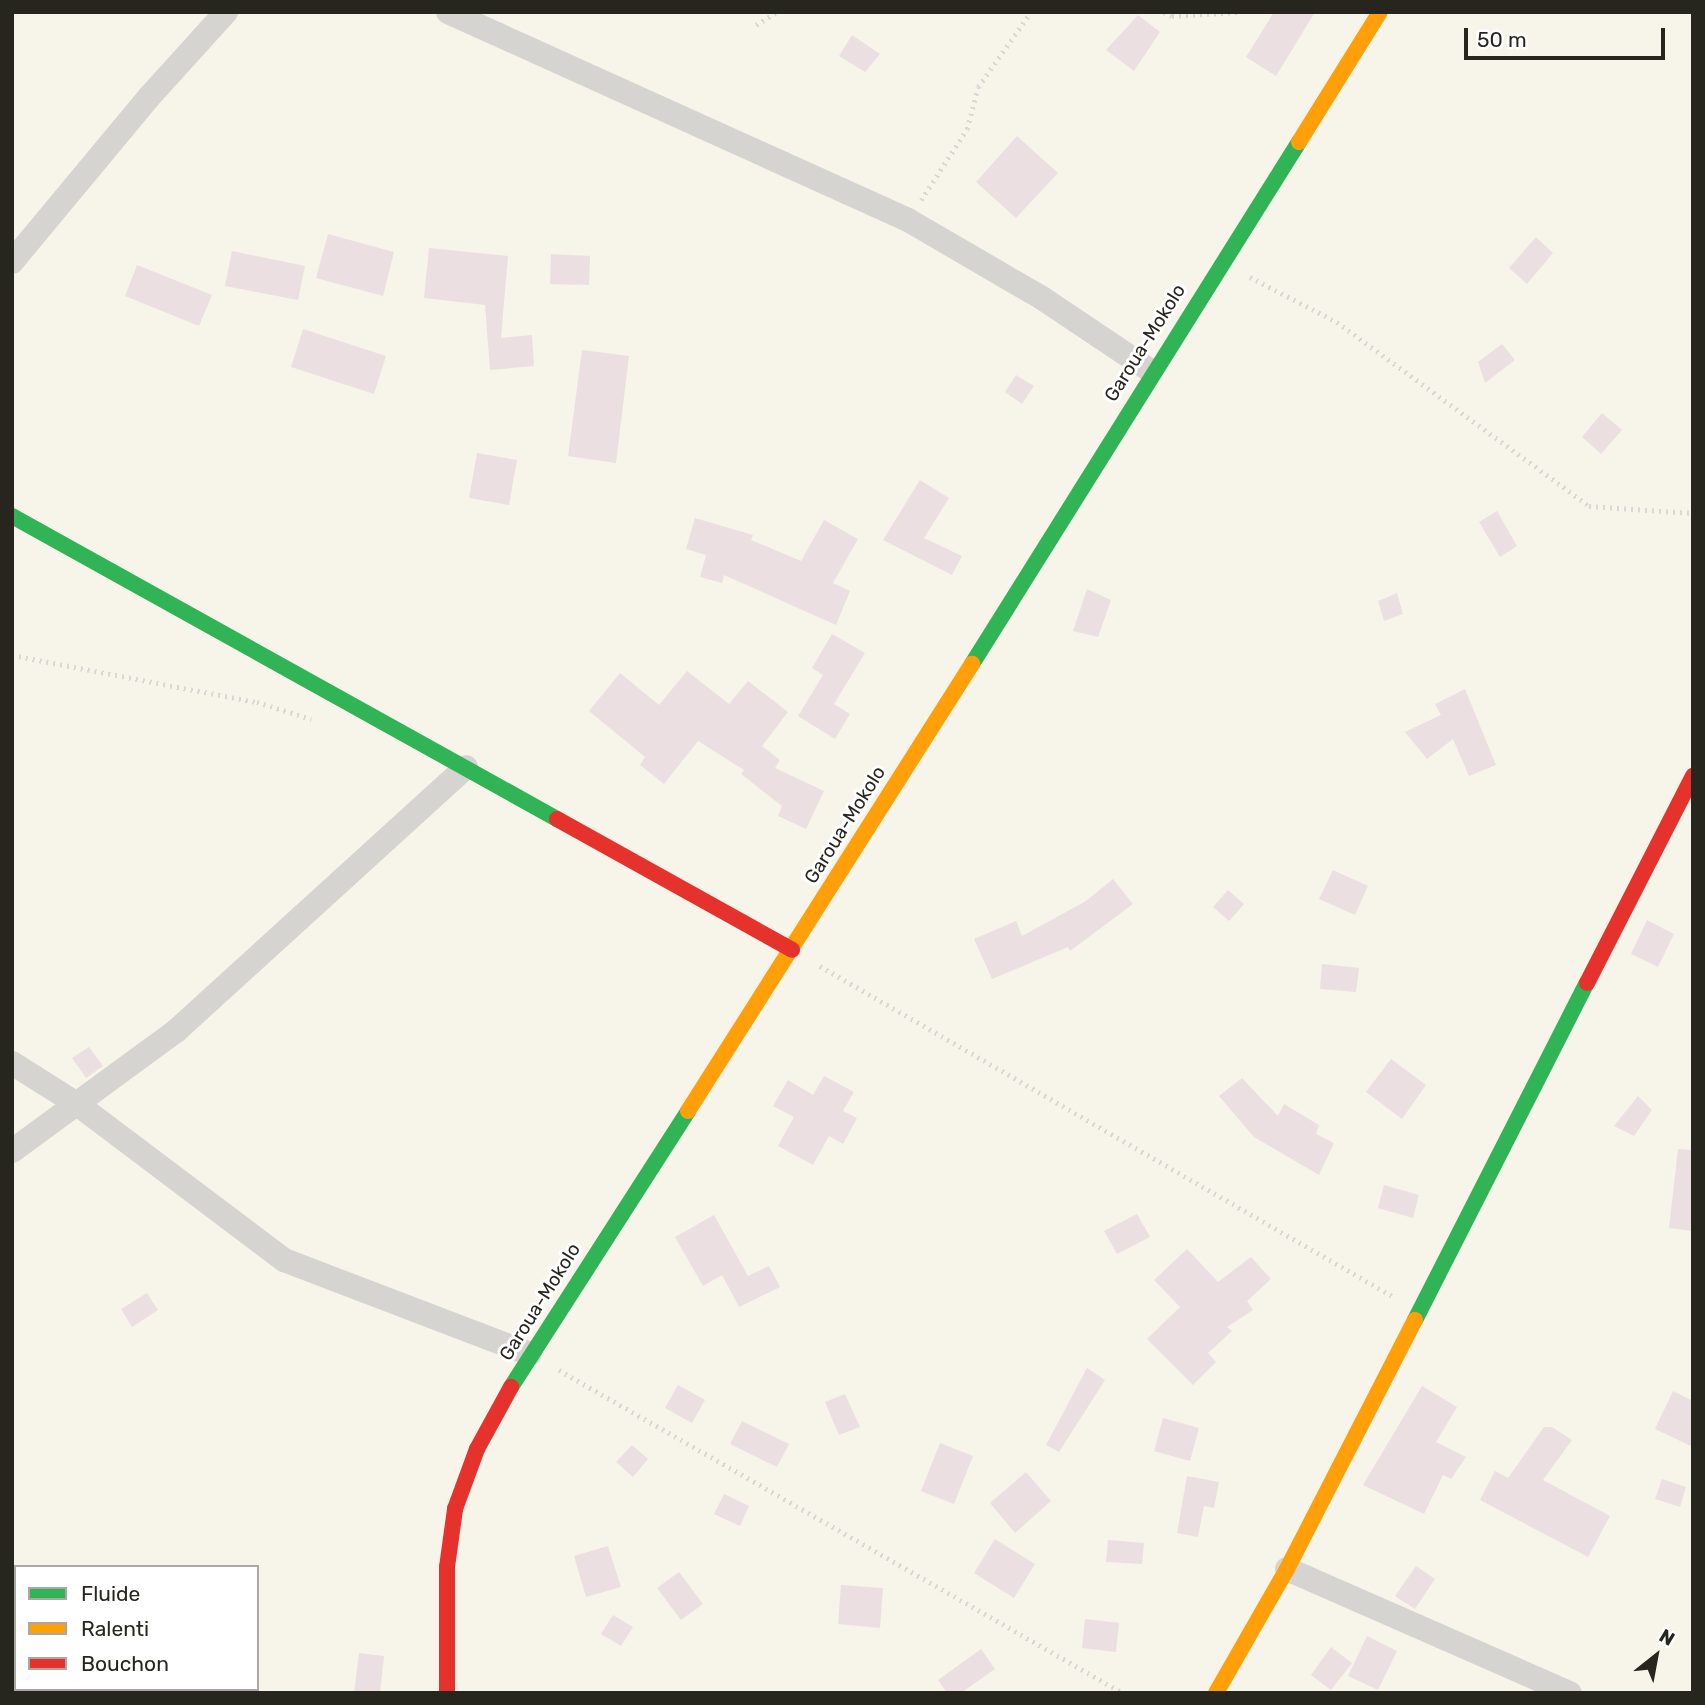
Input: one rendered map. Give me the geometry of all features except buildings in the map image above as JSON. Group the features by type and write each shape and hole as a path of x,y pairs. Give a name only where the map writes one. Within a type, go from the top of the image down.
{"main road":[{"name":"Garoua-Mokolo","path":"447,1693 447,1567 456,1509 477,1449 530,1354 792,950 1151,371 1380,12"},
{"path":"12,516 792,950"},
{"path":"1216,1693 1287,1569 1416,1310 1693,776"}],"street":[{"path":"12,262 149,97 226,12"},
{"path":"448,12 908,220 1042,298 1151,371"},
{"path":"12,1150 186,1022 466,767"},
{"path":"12,1063 77,1104 284,1260 530,1354"},
{"path":"1287,1569 1570,1693"}],"path":[{"path":"756,24 777,12"},
{"path":"908,220 967,129 978,87 1031,12"},
{"path":"1164,12 1172,16 1239,12"},
{"path":"1246,275 1337,322 1589,506 1693,513"},
{"path":"12,655 257,702 322,723"},
{"path":"792,950 1416,1310"},
{"path":"530,1354 1123,1693"}],"traffic: fast":[{"path":"972,664 1299,142"},
{"path":"12,516 557,819"},
{"path":"1415,1320 1587,983"},
{"path":"511,1387 688,1111"}],"traffic: slow":[{"path":"1299,142 1380,12"},
{"path":"688,1111 972,664"},
{"path":"1216,1693 1287,1569 1415,1320"}],"traffic: jam":[{"path":"1587,983 1693,776"},
{"path":"557,819 792,950"},
{"path":"447,1693 447,1567 455,1509 477,1449 511,1387"}]}
